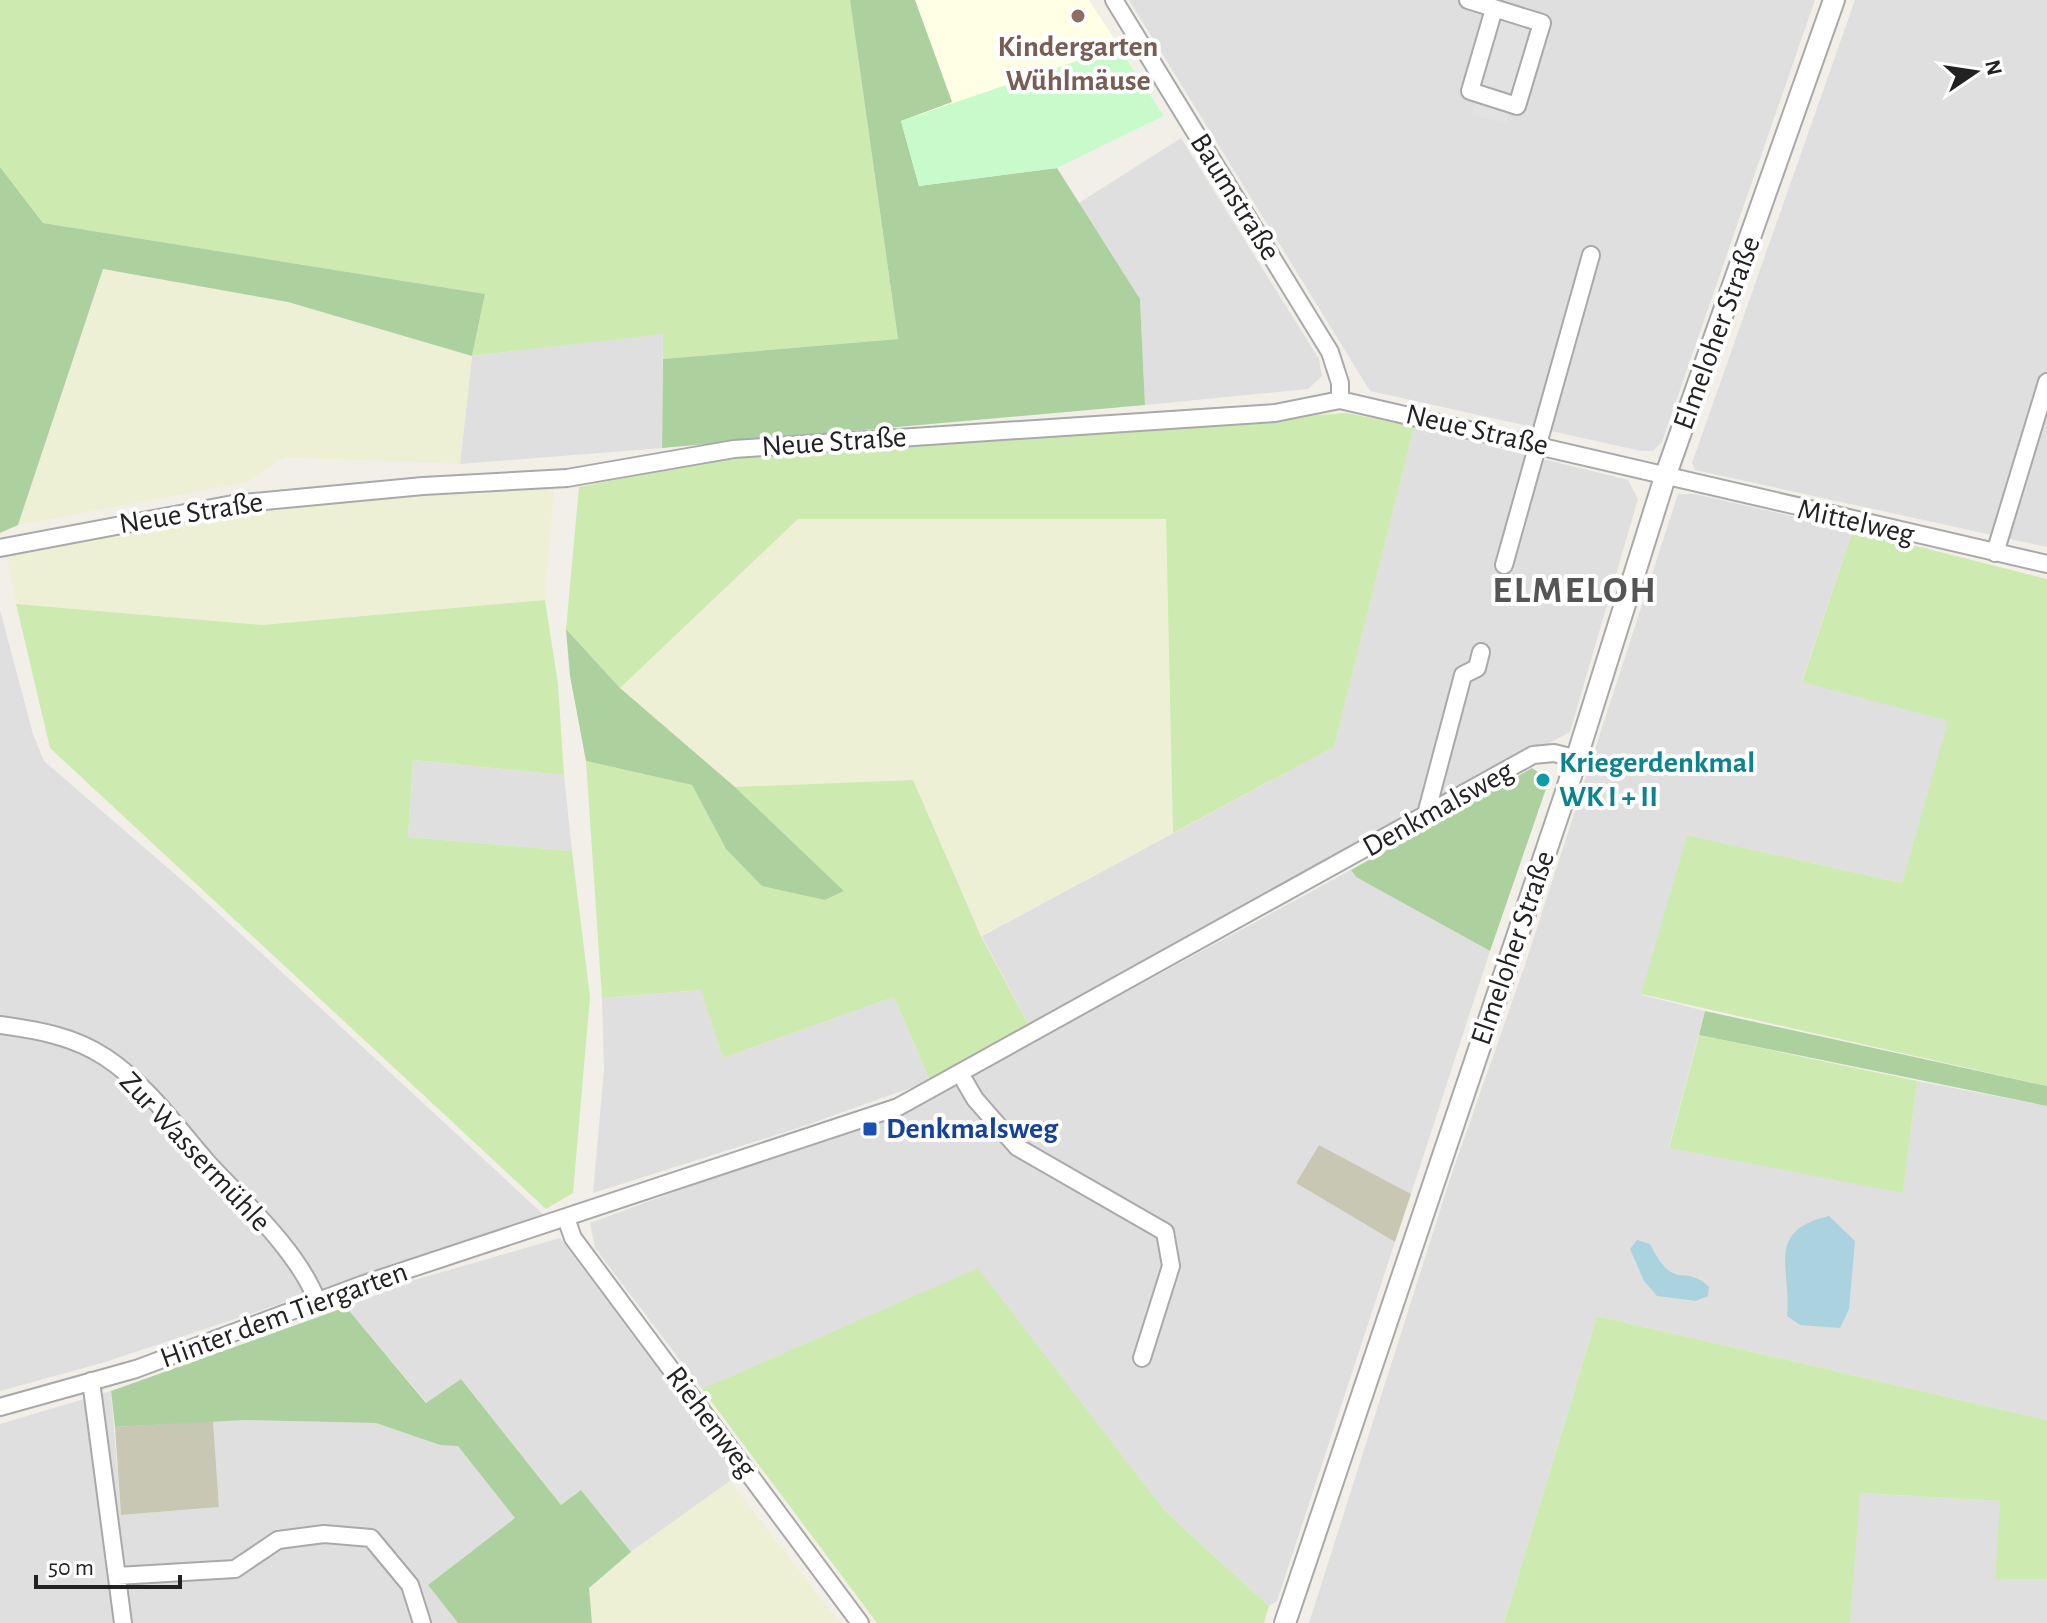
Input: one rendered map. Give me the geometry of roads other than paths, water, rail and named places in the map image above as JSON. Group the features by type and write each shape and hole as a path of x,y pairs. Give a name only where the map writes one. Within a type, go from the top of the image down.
{"street":[{"name":"Baumstraße","path":"1114,0 1330,352 1340,383 1340,400"},
{"path":"1468,0 1542,23 1517,106 1470,91 1494,9"},
{"name":"Elmeloher Straße","path":"1285,1623 1565,795 1574,758 1665,477 1834,0"},
{"path":"1504,565 1535,444 1591,255"},
{"path":"1995,553 2047,382"},
{"name":"Neue Straße","path":"0,548 233,504 423,486 567,478 734,449 1275,413 1340,400 1665,477"},
{"name":"Mittelweg","path":"1665,477 2047,564"},
{"path":"1425,818 1463,675 1477,668 1481,652"},
{"name":"Denkmalsweg","path":"566,1218 869,1119 961,1075 1533,755 1554,753 1574,758"},
{"name":"Zur Wassermühle","path":"0,1025 71,1040 104,1056 136,1082 276,1240 310,1282 317,1301"},
{"path":"961,1075 975,1099 1017,1147 1165,1232 1171,1266 1142,1358"},
{"name":"Hinter dem Tiergarten","path":"0,1407 136,1369 317,1301 566,1218"},
{"name":"Riehenweg","path":"566,1218 573,1238 860,1623"},
{"path":"91,1381 123,1623"},
{"path":"117,1576 235,1569 278,1540 324,1534 371,1538 410,1585 422,1623"}],"water":[{"path":"1829,1216 1855,1241 1849,1309 1840,1328 1800,1325 1787,1316 1785,1268 1788,1242 1796,1231"},
{"path":"1637,1240 1650,1244 1666,1269 1679,1275 1692,1276 1709,1287 1708,1296 1696,1301 1657,1296 1644,1281 1630,1249"}],"place":[{"name":"Kindergarten Wühlmäuse","path":"1078,16"},
{"name":"Kriegerdenkmal WK I + II","path":"1543,780"},
{"name":"Denkmalsweg","path":"870,1129"}],"district":[{"name":"ELMELOH","path":"1575,591"}]}
